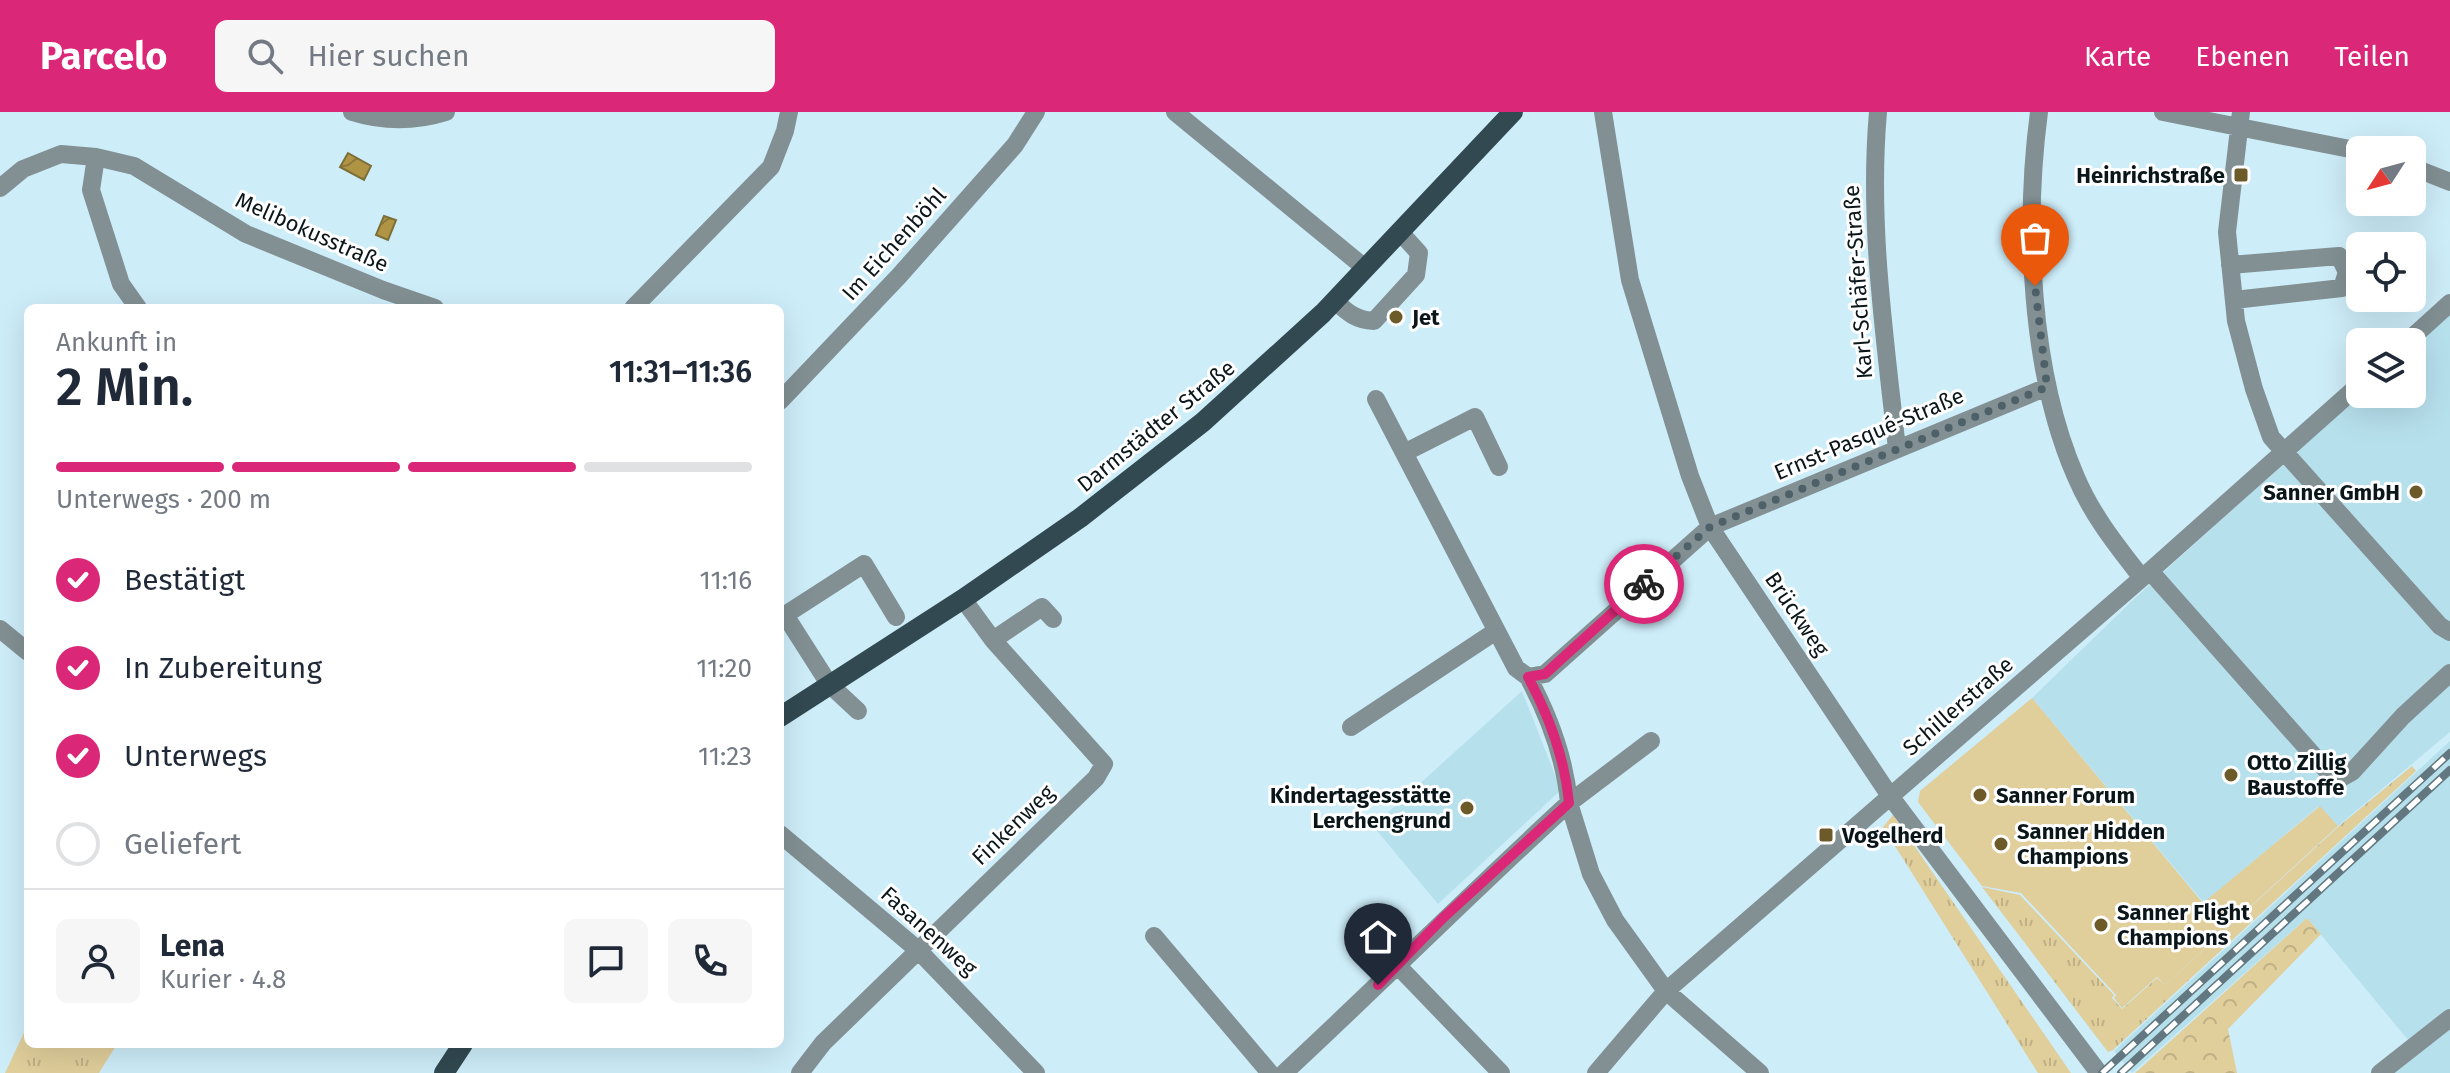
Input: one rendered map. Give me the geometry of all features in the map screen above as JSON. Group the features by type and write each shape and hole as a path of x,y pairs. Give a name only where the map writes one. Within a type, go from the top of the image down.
{"main road":[{"name":"Darmstädter Straße","path":"784,714 963,599 1138,474 1268,365 1335,301 1513,112"},
{"path":"444,1073 460,1048"}],"street":[{"path":"352,112 379,119 407,120 446,112"},
{"path":"637,304 771,167 789,112"},
{"name":"Im Eichenböhl","path":"784,397 910,265 1015,145 1036,112"},
{"path":"1175,112 1365,268"},
{"name":"Brückweg","path":"1603,112 1630,280 1690,476 1710,527 1890,796 2099,1073"},
{"name":"Karl-Schäfer-Straße","path":"1878,112 1873,163 1876,256 1897,449"},
{"path":"2039,112 2032,224 2037,317 2047,387 2076,478 2106,532 2336,781 2352,772 2403,716 2450,673"},
{"path":"2163,112 2239,120 2346,147"},
{"path":"2239,120 2227,232 2230,265 2236,321 2254,389 2271,437 2440,626 2450,632"},
{"name":"Melibokusstraße","path":"0,188 23,169 61,154 96,157 134,166 246,234 423,304"},
{"path":"96,157 91,190 121,284 135,304"},
{"path":"2426,173 2450,182"},
{"path":"1335,301 1351,316 1374,321 1416,275 1419,253 1400,232"},
{"path":"2230,265 2339,256 2347,272 2342,288 2234,300"},
{"path":"2422,328 2450,303"},
{"name":"Ernst-Pasqué-Straße","path":"1528,677 1545,674 1710,527 2047,387"},
{"name":"Schillerstraße","path":"1596,1073 1666,991 2146,575 2346,397"},
{"path":"1376,399 1516,668 1528,677 1543,705 1567,777 1569,803 1591,874 1615,920 1666,991 1760,1073"},
{"path":"1404,453 1475,417 1499,467"},
{"path":"858,711 829,684 785,615 864,564 896,617"},
{"name":"Finkenweg","path":"807,1070 918,950 1096,778 1104,764 993,640 963,599"},
{"path":"993,640 1042,607 1053,619"},
{"path":"0,629 24,649"},
{"path":"1351,727 1496,631"},
{"path":"1284,1073 1398,966 1443,918 1569,803 1651,741"},
{"name":"Fasanenweg","path":"784,837 918,950 1036,1073"},
{"path":"1154,936 1270,1073"},
{"path":"1398,966 1501,1073"},
{"path":"2386,1071 2450,1018"}],"shaded area":[{"path":"2450,313 2450,732 2338,826 2319,806 2204,903 2032,698 2135,598 2346,407 2426,408 2426,334"},
{"name":"Kindertagesstätte Lerchengrund","path":"1522,691 1561,790 1438,904 1373,826"},
{"path":"2450,741 2450,1073 2390,1073 2418,1052 2307,918 2132,1073 2114,1051"}],"green space":[{"path":"2032,698 2203,903 2320,806 2338,826 2165,985 2157,977 2122,1008 2114,998 2116,995 2021,893 1982,886 1918,802 1920,791"},
{"path":"2412,766 2416,771 2108,1052 1982,887 2020,895 2114,995 2112,998 2122,1009 2157,978 2165,985 2338,827"},
{"path":"1893,815 2071,1073 2038,1073 1883,827"},
{"path":"2307,918 2321,934 2228,1029 2237,1073 2135,1073"},
{"path":"24,1033 24,1048 115,1048 99,1073 5,1073"}],"water":[{"path":"348,153 371,166 364,180 340,167"},
{"path":"384,216 396,220 388,240 376,235"}],"railway":[{"path":"2102,1073 2450,753"},
{"path":"2121,1073 2450,770"}],"way so far":[{"path":"1644,584 1710,527 2047,387 2035,286"}],"place":[{"name":"Heinrichstraße","path":"2241,175"},
{"name":"Jet","path":"1396,317"},
{"name":"Sanner GmbH","path":"2416,492"},
{"name":"Otto Zillig Baustoffe","path":"2231,775"},
{"name":"Sanner Forum","path":"1980,795"},
{"name":"Kindertagesstätte Lerchengrund","path":"1467,808"},
{"name":"Vogelherd","path":"1826,835"},
{"name":"Sanner Hidden Champions","path":"2001,844"},
{"name":"Sanner Flight Champions","path":"2101,925"}],"route":[{"path":"1378,985 1443,918 1569,803 1567,777 1543,705 1528,677 1545,674 1644,584"}]}
